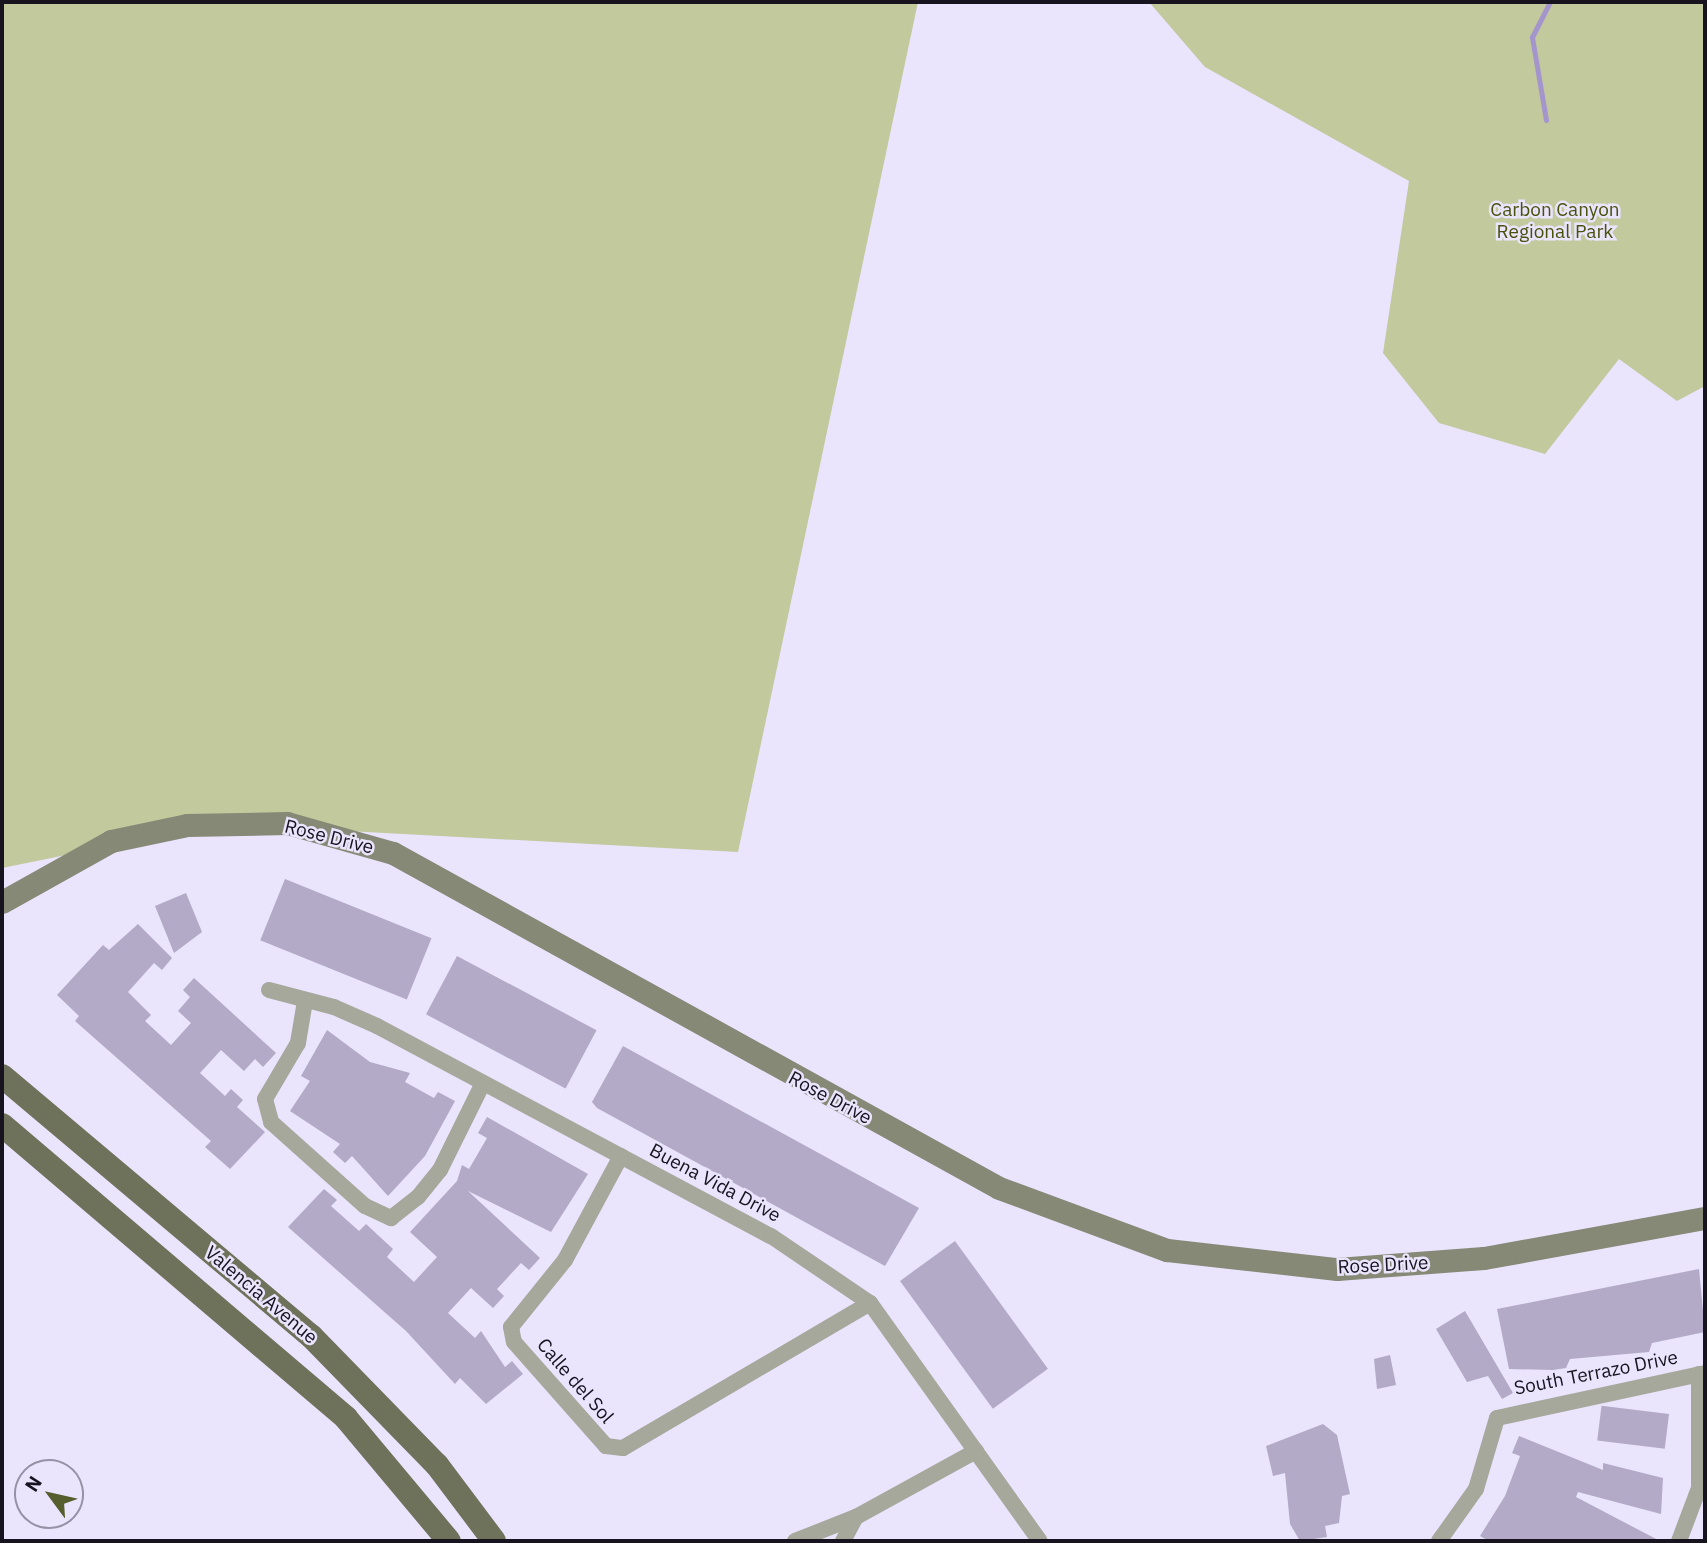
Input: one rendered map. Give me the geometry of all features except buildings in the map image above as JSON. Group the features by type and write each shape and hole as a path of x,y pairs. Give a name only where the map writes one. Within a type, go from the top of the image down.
{"main road":[{"name":"Valencia Avenue","path":"2,1076 311,1336 437,1465 494,1541"},
{"name":"Valencia Avenue","path":"2,1125 346,1419 449,1541"}],"street":[{"name":"Rose Drive","path":"2,902 111,841 187,825 287,823 393,853 999,1188 1167,1250 1337,1269 1484,1258 1705,1218"},
{"name":"Buena Vida Drive","path":"269,990 377,1026 481,1087 621,1156 771,1236 870,1303 1040,1541"},
{"path":"305,1001 298,1043 265,1099 271,1122 365,1206 391,1218 418,1197 440,1170 481,1087"},
{"name":"Calle del Sol","path":"621,1156 565,1260 511,1327 514,1342 606,1446 622,1448 870,1303"},
{"path":"1679,1541 1699,1488 1704,1406 1702,1373"},
{"name":"South Terrazo Drive","path":"1439,1541 1476,1489 1497,1418 1702,1373"},
{"path":"795,1541 856,1517 976,1451"},
{"path":"843,1541 856,1517"}],"green space":[{"path":"2,2 918,2 738,852 219,824 2,868"},
{"name":"Carbon Canyon Regional Park","path":"1149,2 1705,2 1705,386 1677,401 1619,359 1545,454 1439,423 1383,353 1409,181 1205,67"}],"waterway":[{"path":"1546,120 1532,37 1550,2"}]}
